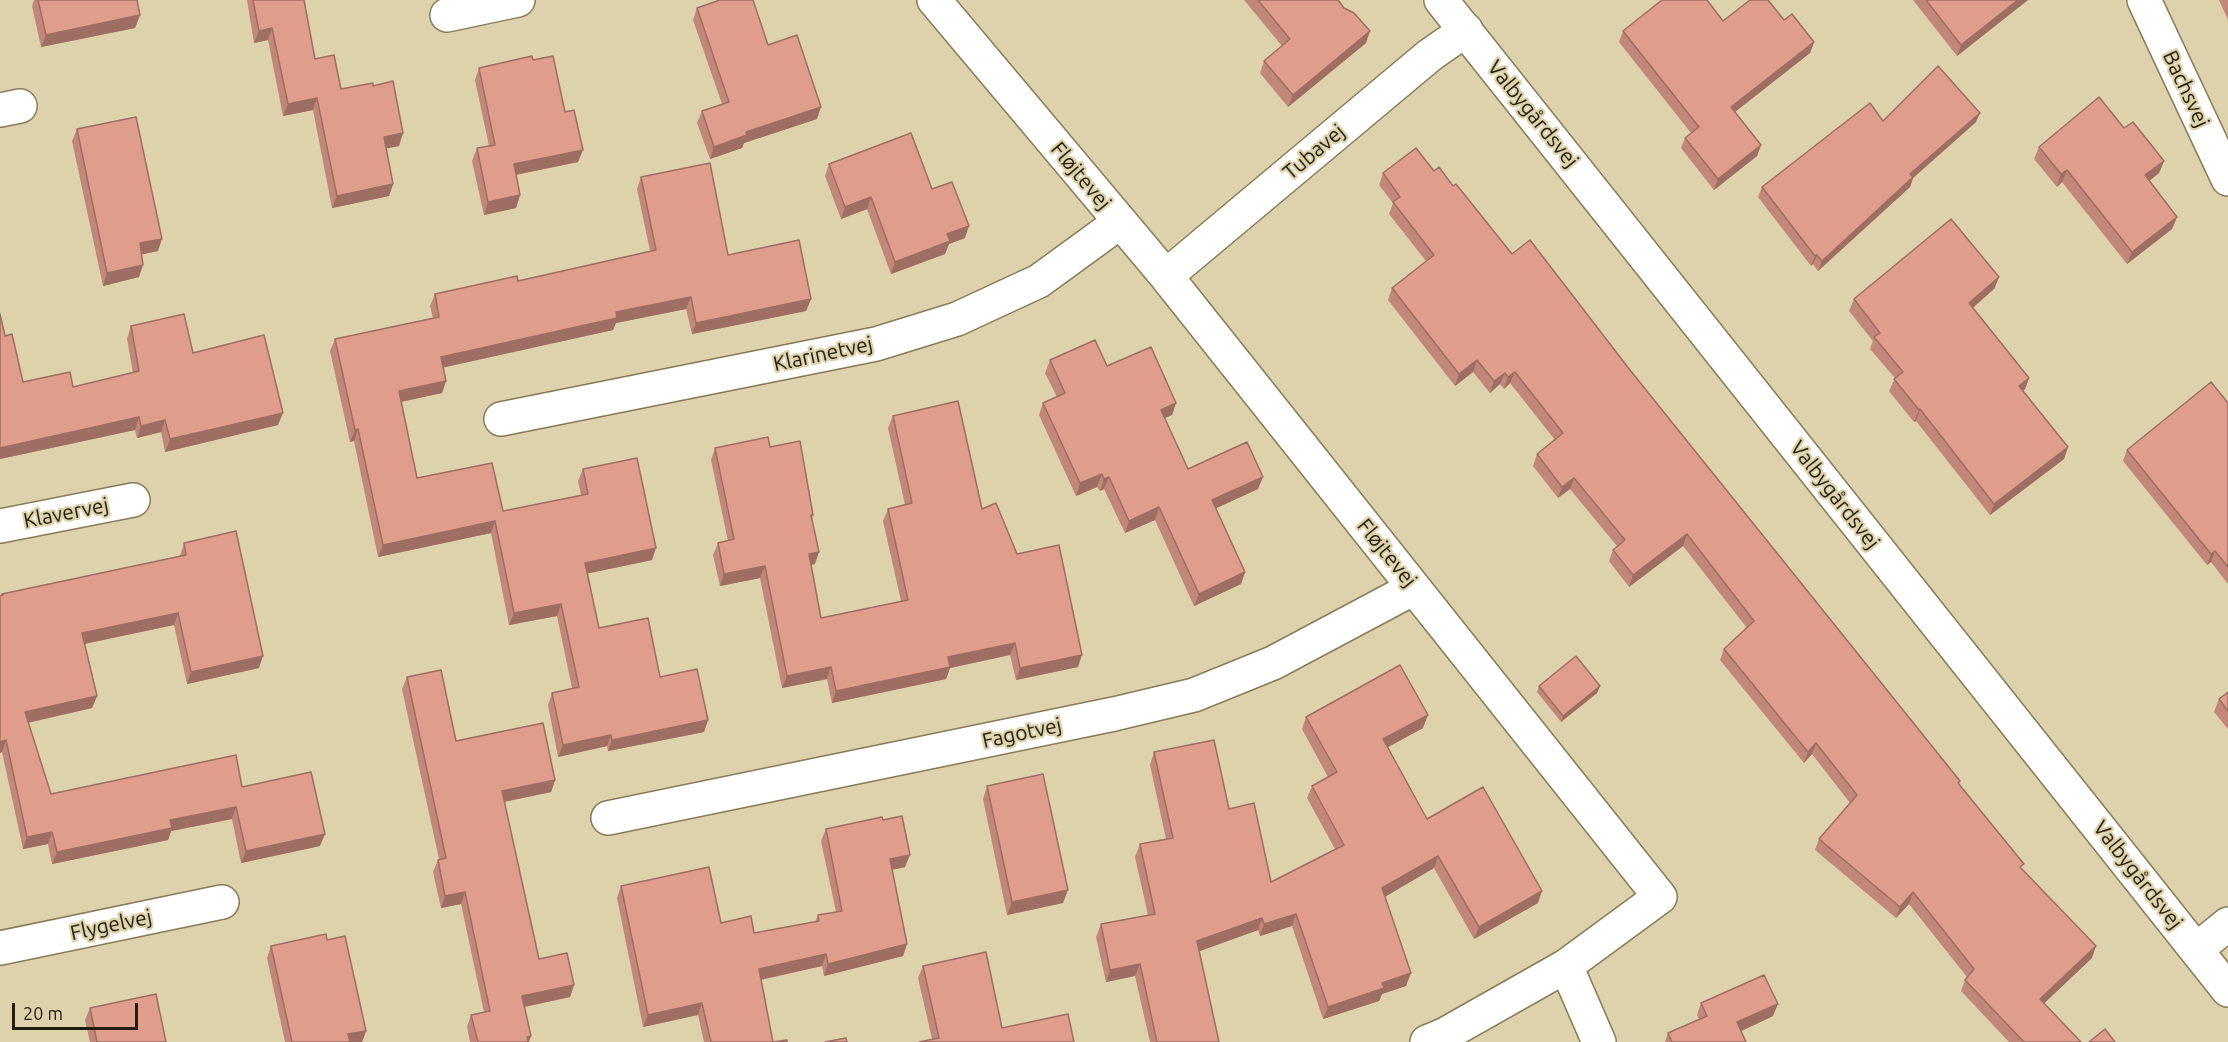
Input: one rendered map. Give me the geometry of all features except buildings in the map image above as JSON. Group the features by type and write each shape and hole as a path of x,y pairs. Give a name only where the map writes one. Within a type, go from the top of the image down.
{"street":[{"path":"447,15 518,0"},
{"name":"Fløjtevej","path":"934,0 1166,276 1660,897 1566,966 1444,1035 1427,1042"},
{"name":"Valbygårdsvej","path":"1441,0 2228,990"},
{"name":"Bachsvej","path":"2144,0 2228,179"},
{"name":"Tubavej","path":"1166,276 1430,55 1466,30"},
{"name":"Klarinetvej","path":"501,419 876,344 957,319 1039,281 1120,222"},
{"name":"Klavervej","path":"0,526 133,500"},
{"name":"Fagotvej","path":"608,818 1102,717 1194,695 1274,663 1414,588"},
{"name":"Flygelvej","path":"0,948 222,902"},
{"path":"2197,949 2228,924"},
{"path":"1566,966 1599,1042"}]}
